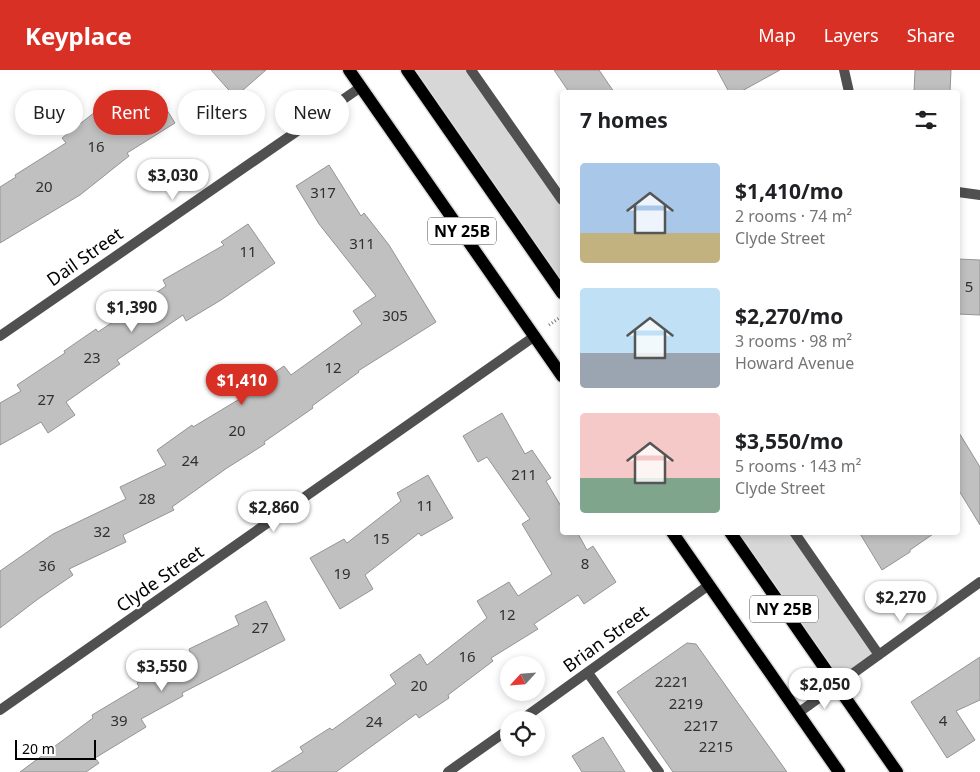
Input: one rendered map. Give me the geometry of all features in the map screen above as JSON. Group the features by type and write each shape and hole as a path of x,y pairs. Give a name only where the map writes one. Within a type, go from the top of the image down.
{"main road":[{"name":"NY 25B","path":"349,70 560,373"},
{"name":"NY 25B","path":"407,70 560,290"},
{"name":"NY 25B","path":"674,535 839,772"},
{"name":"NY 25B","path":"732,535 897,772"}],"street":[{"path":"471,70 560,197"},
{"path":"844,70 849,90"},
{"name":"Dail Street","path":"0,336 361,87"},
{"path":"960,192 980,195"},
{"name":"Clyde Street","path":"0,710 535,336"},
{"path":"796,535 879,655"},
{"path":"798,713 980,582"},
{"name":"Brian Street","path":"534,711 709,585"},
{"path":"588,673 659,772"},
{"path":"448,772 500,735"}],"shaded area":[{"path":"407,70 471,70 560,197 560,290"},
{"path":"731,535 797,535 879,655 838,686"}],"building":[{"path":"211,70 266,70 243,90 229,90"},
{"path":"554,70 599,70 613,90 568,90"},
{"path":"717,70 780,70 744,90 728,90"},
{"path":"915,70 951,70 950,90 914,90"},
{"path":"168,112 175,123 168,127"},
{"path":"93,114 93,135 156,135 127,153 129,156 80,195 0,243 0,187 16,177 15,175 66,143 62,138 66,135 83,135 83,121"},
{"path":"329,165 361,216 364,213 389,245 436,322 358,371 312,406 313,408 264,442 265,444 172,507 174,510 123,535 126,542 69,569 73,575 0,628 0,571 53,534 126,499 120,487 166,465 157,450 192,425 193,427 248,394 247,391 284,366 291,375 362,324 353,311 376,296 319,224 296,186"},
{"path":"248,224 275,263 221,300 186,321 183,315 117,360 120,364 66,402 75,415 48,433 41,422 0,445 0,403 21,391 17,385 65,353 64,351 96,329 98,332 166,286 163,280 224,245 221,242"},
{"path":"960,259 980,260 980,315 960,314"},
{"path":"502,413 525,454 532,450 551,478 546,481 560,505 560,535 579,535 587,550 593,546 616,582 584,604 578,595 534,624 538,629 491,658 493,661 448,695 449,698 419,718 416,714 336,772 271,772 303,752 300,747 330,728 332,730 396,684 390,675 420,654 427,665 487,618 477,601 509,582 518,596 552,574 522,524 530,519 487,457 478,462 463,436"},
{"path":"960,434 980,467 980,525 960,492"},
{"path":"428,475 453,518 421,536 419,533 365,575 373,589 340,609 310,558 344,539 347,543 401,501 397,493"},
{"path":"861,535 932,535 910,550 910,552 882,570"},
{"path":"266,601 285,640 182,693 183,696 141,719 146,727 95,758 99,763 86,772 20,772 93,718 92,715 139,687 137,683 191,654 189,649 239,625 235,616"},
{"path":"687,643 696,644 787,772 673,772 617,692"},
{"path":"980,657 980,700 956,711 975,740 947,758 911,702"},
{"path":"603,737 625,772 582,772 572,756"}]}
